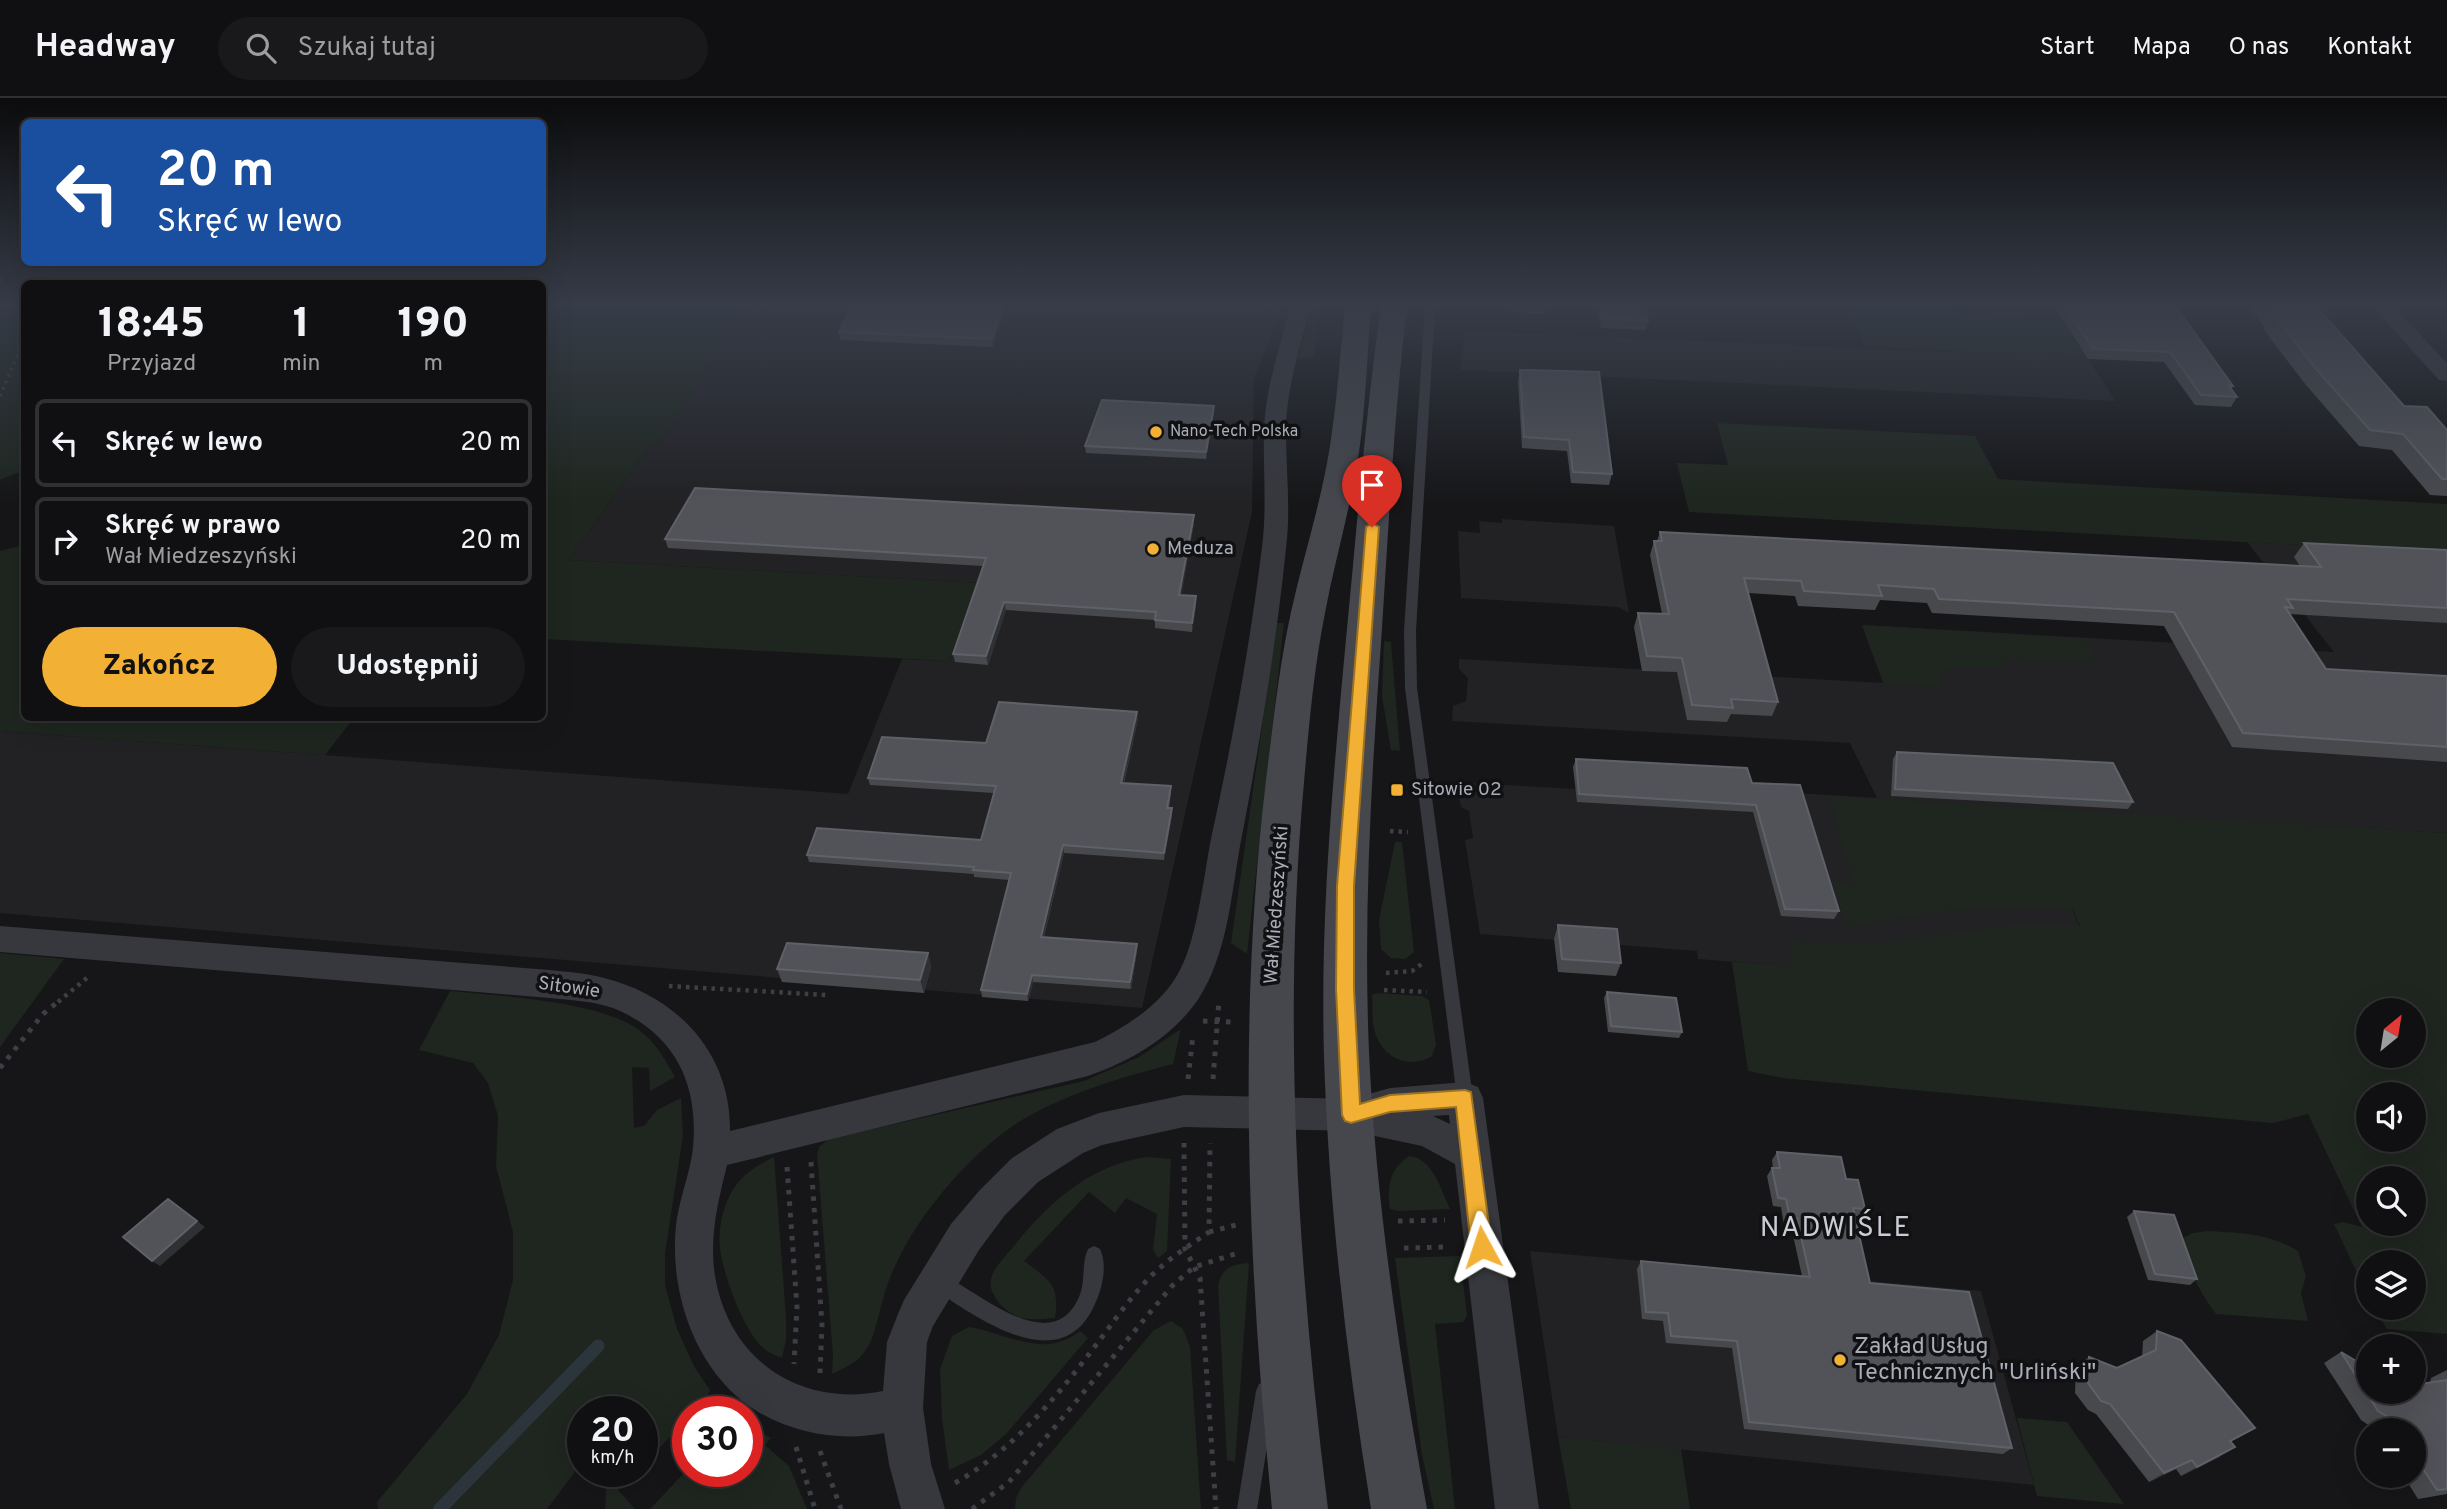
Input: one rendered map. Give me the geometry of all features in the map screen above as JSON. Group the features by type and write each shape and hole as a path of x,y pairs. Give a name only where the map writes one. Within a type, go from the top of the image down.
{"main road":[{"name":"Wał Miedzeszyński","path":"1300,1509 1279,1304 1270,1115 1272,967 1285,781 1306,624 1342,470 1352,373"},
{"path":"1387,373 1349,817 1345,989 1351,1115 1362,1248 1399,1509"}],"street":[{"path":"710,1152 1087,1061 1114,1051 1160,1019 1195,978 1204,952 1238,782 1277,522 1275,431 1278,396 1284,373"},
{"name":"Sitowie","path":"0,939 550,984 604,992 645,1008 676,1032 699,1065 711,1101 710,1152 696,1214 694,1258 700,1300 716,1341 751,1380 772,1396 807,1409 857,1416 902,1408"},
{"path":"1351,1115 1390,1104 1465,1098 1517,1509"},
{"path":"923,1509 910,1464 902,1408 907,1342 918,1314 965,1237 992,1202 1025,1170 1070,1141 1099,1129 1184,1111 1351,1115 1428,1131 1473,1155"}],"lane":[{"path":"1426,373 1410,631 1411,688 1465,1098"},
{"path":"938,1281 999,1318 1025,1330 1045,1333 1062,1329 1079,1316 1090,1298 1094,1278 1094,1255"},
{"path":"1247,1509 1279,1304"}],"path":[{"path":"0,396 10,373"},
{"path":"1390,831 1408,832"},
{"path":"0,1068 43,1014 123,948"},
{"path":"604,992 646,984 826,995"},
{"path":"1195,1021 1232,1023 1233,1010"},
{"path":"1189,1063 1193,1032"},
{"path":"797,1132 797,1307 793,1362 841,1509"},
{"path":"797,1132 822,1325 807,1409 796,1449 815,1509"},
{"path":"1184,1161 1185,1249 1200,1278 1216,1509"},
{"path":"1399,1221 1479,1219"},
{"path":"1209,1232 1240,1224"},
{"path":"972,1509 1009,1482 1172,1286 1194,1267 1238,1252"}],"shaded area":[{"path":"0,373 21,373 21,471 0,480"},
{"path":"546,373 705,373 660,442 652,442 569,560 977,583 949,661 546,639"},
{"path":"705,373 1256,373 1254,379 1252,512 1142,1008 0,913 0,731 848,794 902,659 949,661 977,583 569,560 652,442 660,442"},
{"path":"1520,373 2097,373 2116,401"},
{"path":"1717,423 1975,436 1998,479 2447,504 2447,553 1689,512 1677,463 1728,465"},
{"path":"1502,519 1614,526 1629,613 1618,607 1461,598 1458,531 1480,533 1479,521 1502,523"},
{"path":"2247,542 2447,553 2447,833 2028,809 2108,991 1698,959 1697,951 1480,934 1465,840 1473,838 1469,811 1461,807 1456,782 1710,797 1797,793 1877,798 1850,743 1452,721 1453,706 1466,701 1468,678 1459,669 1459,659 1883,683 1862,625 2334,652"},
{"path":"21,546 21,721 352,721 325,755 0,731 0,551"},
{"path":"1277,623 1284,623 1247,954 1231,943"},
{"path":"1862,625 2084,639 2098,664 2012,658 1997,668 1950,667 1940,674 1940,687 1884,684"},
{"path":"1384,641 1391,642 1400,751 1391,750 1382,696"},
{"path":"1829,796 2447,833 2447,1334 2387,1329 2381,1320 2426,1320 2426,1250 2356,1250 2356,1271 2334,1224 2343,1222 2356,1225 2356,1236 2426,1236 2426,1166 2356,1166 2356,1214 2308,1114 2273,1123 1782,1078 1748,1071 1732,962 1793,966 1788,939 1826,945 1870,944 2006,926 2080,926 2073,910 1968,909 1916,915 1847,928 1833,883 1853,883"},
{"path":"1395,842 1402,842 1414,952 1405,959 1391,958 1381,949 1379,920"},
{"path":"0,953 64,959 0,1047"},
{"path":"450,991 575,1006 622,1020 639,1030 655,1046 675,1077 650,1091 649,1068 632,1067 634,1128 644,1126 657,1110 681,1098 683,1135 665,1254 665,1285 677,1329 695,1368 710,1390 707,1396 672,1396 672,1435 658,1449 658,1396 567,1396 567,1482 547,1509 378,1509 377,1502 467,1394 499,1335 513,1280 513,1232 496,1166 498,1116 488,1083 473,1063 419,1050"},
{"path":"1372,995 1422,996 1429,1000 1436,1044 1432,1056 1412,1062 1403,1061 1386,1051 1373,1023"},
{"path":"1181,1029 1173,1064 1099,1085 1063,1099 1011,1127 975,1157 926,1213 903,1250 889,1280 867,1348 856,1361 832,1374 833,1356 817,1153 820,1146 829,1139 1084,1081 1139,1057"},
{"path":"1409,1156 1424,1162 1430,1169 1450,1209 1390,1209 1389,1193 1393,1173"},
{"path":"774,1157 786,1317 786,1340 782,1358 759,1343 743,1319 722,1260 720,1241 723,1214 734,1188 749,1172"},
{"path":"1147,1157 1171,1159 1167,1251 1158,1258 1153,1250 1157,1214 1126,1198 1115,1213 1089,1192 1024,1261 1051,1284 1056,1297 1055,1318 1032,1319 1007,1311 991,1288 992,1274 1026,1231 1056,1201 1089,1177 1126,1161"},
{"path":"2207,1231 2265,1237 2298,1251 2306,1276 2301,1293 2308,1321 2216,1314 2194,1278 2182,1238"},
{"path":"1530,1251 1981,1291 2034,1485 1558,1437"},
{"path":"1460,1256 1467,1316 1463,1322 1435,1324 1455,1509 1434,1509 1422,1455 1395,1258"},
{"path":"1249,1263 1235,1462 1227,1460 1218,1285 1229,1268"},
{"path":"1171,1321 1183,1329 1190,1347 1201,1509 1015,1509 1021,1488 1154,1330"},
{"path":"969,1327 1039,1344 1066,1339 1080,1331 1088,1338 1007,1433 981,1455 949,1470 942,1418 940,1369 952,1336"},
{"path":"2017,1418 2067,1422 2124,1504 2037,1496"},
{"path":"763,1433 771,1438 765,1445 789,1466 807,1509 650,1509 672,1486 763,1487"},
{"path":"1558,1437 1681,1449 1690,1509 1571,1509"},
{"path":"606,1487 621,1487 618,1490 635,1509 605,1509"}],"building":[{"path":"1520,373 1599,373 1612,474 1573,472 1569,440 1524,437"},
{"path":"2185,373 2224,373 2237,397 2201,395"},
{"path":"2320,373 2375,373 2404,406 2427,407 2447,430 2447,479 2442,479 2403,434 2370,430"},
{"path":"1102,400 1214,406 1206,452 1085,446"},
{"path":"695,488 1194,515 1179,595 1196,596 1192,623 1155,620 1156,612 1004,602 986,656 953,654 986,558 665,539"},
{"path":"1660,532 2321,567 2304,543 2447,550 2447,608 2287,599 2293,608 2285,607 2326,669 2447,676 2447,747 2243,733 2174,612 1939,599 1934,589 1878,585 1882,596 1804,591 1801,581 1744,578 1778,702 1731,699 1733,708 1692,705 1682,658 1647,656 1638,613 1669,614 1654,541 1662,541"},
{"path":"999,702 1137,712 1121,783 1171,786 1167,808 1172,808 1164,853 1063,845 1041,937 1137,944 1130,982 1032,975 1027,994 981,990 1011,873 973,870 974,867 807,855 817,828 981,840 996,786 868,778 882,737 986,743"},
{"path":"1897,752 2113,763 2133,802 1895,789"},
{"path":"1576,759 1747,768 1752,783 1800,785 1839,911 1785,909 1756,805 1579,794"},
{"path":"1558,925 1617,929 1621,963 1562,959"},
{"path":"787,943 928,953 920,980 777,969"},
{"path":"1607,992 1676,998 1682,1032 1611,1026"},
{"path":"1777,1152 1841,1157 1846,1179 1858,1180 1865,1209 1853,1208 1870,1283 1969,1292 2012,1448 1749,1422 1737,1341 1671,1336 1668,1313 1646,1312 1641,1261 1810,1277 1797,1218 1790,1218 1786,1199 1778,1198 1772,1168 1780,1168"},
{"path":"168,1199 197,1221 152,1261 123,1237"},
{"path":"2134,1211 2174,1215 2197,1279 2155,1274"},
{"path":"2157,1331 2181,1340 2255,1428 2230,1441 2235,1447 2197,1467 2192,1460 2164,1473 2110,1404 2101,1401 2088,1383 2089,1357 2117,1368 2156,1350"},
{"path":"2341,1352 2356,1361 2356,1376"},
{"path":"2447,1380 2447,1489 2437,1490 2426,1474 2426,1418 2389,1418 2378,1411 2374,1404 2426,1404 2426,1383"}],"waterway":[{"path":"440,1509 598,1346"}],"place":[{"name":"Nano-Tech Polska","path":"1156,432"},
{"name":"Meduza","path":"1153,549"},
{"name":"Sitowie 02","path":"1397,790"},
{"name":"Zakład Usług Technicznych \"Urliński\"","path":"1840,1360"}],"district":[{"name":"NADWIŚLE","path":"1836,1229"}],"route":[{"path":"1372,527 1351,785 1346,886 1345,989 1351,1115 1390,1104 1465,1098 1482,1247"}]}
